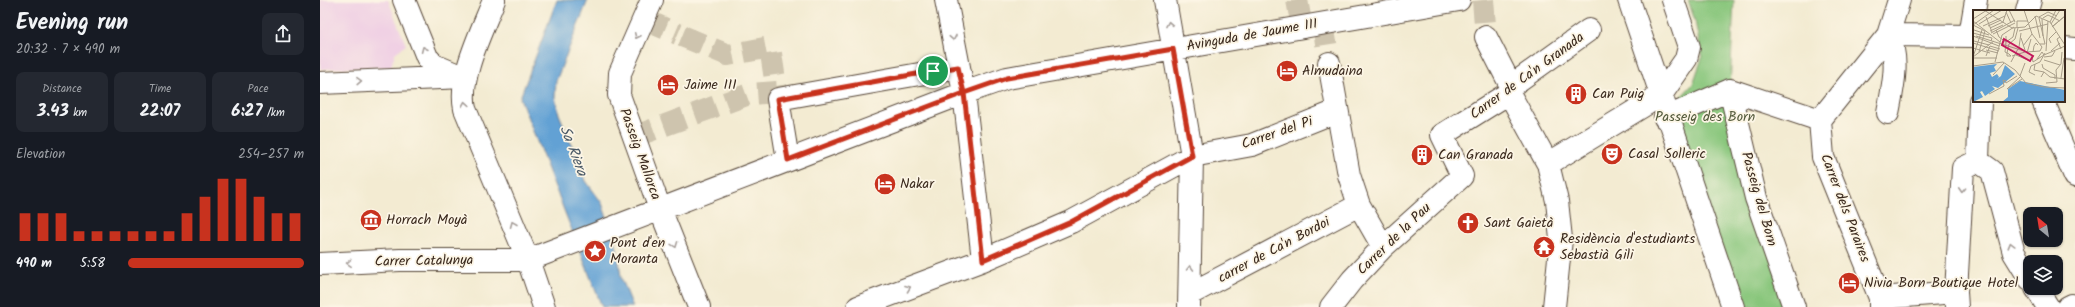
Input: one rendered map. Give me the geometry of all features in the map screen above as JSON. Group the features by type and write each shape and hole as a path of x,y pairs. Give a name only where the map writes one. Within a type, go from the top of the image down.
{"street":[{"path":"404,0 428,57 434,65 448,72 465,77"},
{"path":"494,0 465,77 463,100 465,109 528,260 544,307"},
{"name":"Passeig Mallorca","path":"652,0 620,73 619,95 660,209 699,307"},
{"path":"946,0 964,93 983,260"},
{"path":"1165,0 1192,156 1189,301"},
{"name":"Avinguda de Jaume III","path":"528,260 964,93 1007,78 1459,0"},
{"path":"1629,0 1661,95 1666,118 1733,307"},
{"path":"1548,164 1661,95 1686,59 1689,47 1673,0"},
{"path":"1666,118 1730,90 1820,120 1888,35 1898,0"},
{"path":"1975,10 1976,0"},
{"path":"2027,10 2030,0"},
{"name":"Carrer de Ca'n Granada","path":"1462,176 1442,135 1510,89 1589,30"},
{"path":"1888,35 1972,35"},
{"path":"1888,35 1894,46 1894,79 1888,113"},
{"path":"1486,37 1510,89 1548,164 1557,201 1561,239 1554,307"},
{"path":"2065,48 2075,49"},
{"path":"1329,63 1349,175 1359,206 1383,246"},
{"path":"788,160 778,99 958,67"},
{"path":"320,83 465,77"},
{"name":"Passeig del Born","path":"1730,90 1756,198 1794,307"},
{"path":"1978,161 1980,102"},
{"path":"2043,102 2075,176"},
{"name":"Carrer del Pi","path":"858,307 983,260 1071,222 1192,156 1252,145 1337,111"},
{"name":"Carrer dels Paraires","path":"1820,120 1823,157 1880,302"},
{"path":"1978,161 1992,171 2014,253 2023,267"},
{"path":"1880,302 1957,299 1963,168 1978,161"},
{"name":"Carrer de la Pau","path":"1331,307 1352,280 1383,246 1462,176"},
{"name":"carrer de Ca'n Bordoi","path":"1189,301 1359,206"},
{"name":"Carrer Catalunya","path":"320,264 400,260 528,260"},
{"path":"2040,295 2048,307"}],"shaded area":[{"path":"320,0 388,0 406,45 395,53 391,67 320,69"}],"green space":[{"name":"Passeig des Born","path":"1688,0 1734,0 1730,90 1794,307 1740,307 1670,109 1693,84 1702,58 1695,21"}],"water":[{"name":"Sa Riera","path":"557,0 588,0 556,81 555,97 559,114 586,181 602,203 617,248 621,277 633,307 602,307 520,98"}],"tunnel":[{"path":"1297,0 1302,27"},
{"path":"1483,0 1486,37"},
{"path":"645,20 678,34"},
{"path":"1323,23 1329,63"},
{"path":"682,36 728,55 770,47 778,99"},
{"path":"633,137 749,94 777,92"}],"place":[{"name":"Almudaina","path":"1287,71"},
{"name":"Jaime III","path":"668,85"},
{"name":"Can Puig","path":"1576,94"},
{"name":"Casal Solleric","path":"1612,154"},
{"name":"Can Granada","path":"1422,155"},
{"name":"Nakar","path":"885,184"},
{"name":"Horrach Moyà","path":"371,220"},
{"name":"Sant Gaietà","path":"1468,223"},
{"name":"Residència d'estudiants Sebastià Gili","path":"1544,247"},
{"name":"Pont d'en Moranta","path":"595,251"},
{"name":"Nivia Born Boutique Hotel","path":"1849,283"}],"route":[{"path":"933,71 778,99 788,160 964,93 1007,78 1173,49 1192,156 1071,222 983,260 964,93 958,67 933,71"}]}
